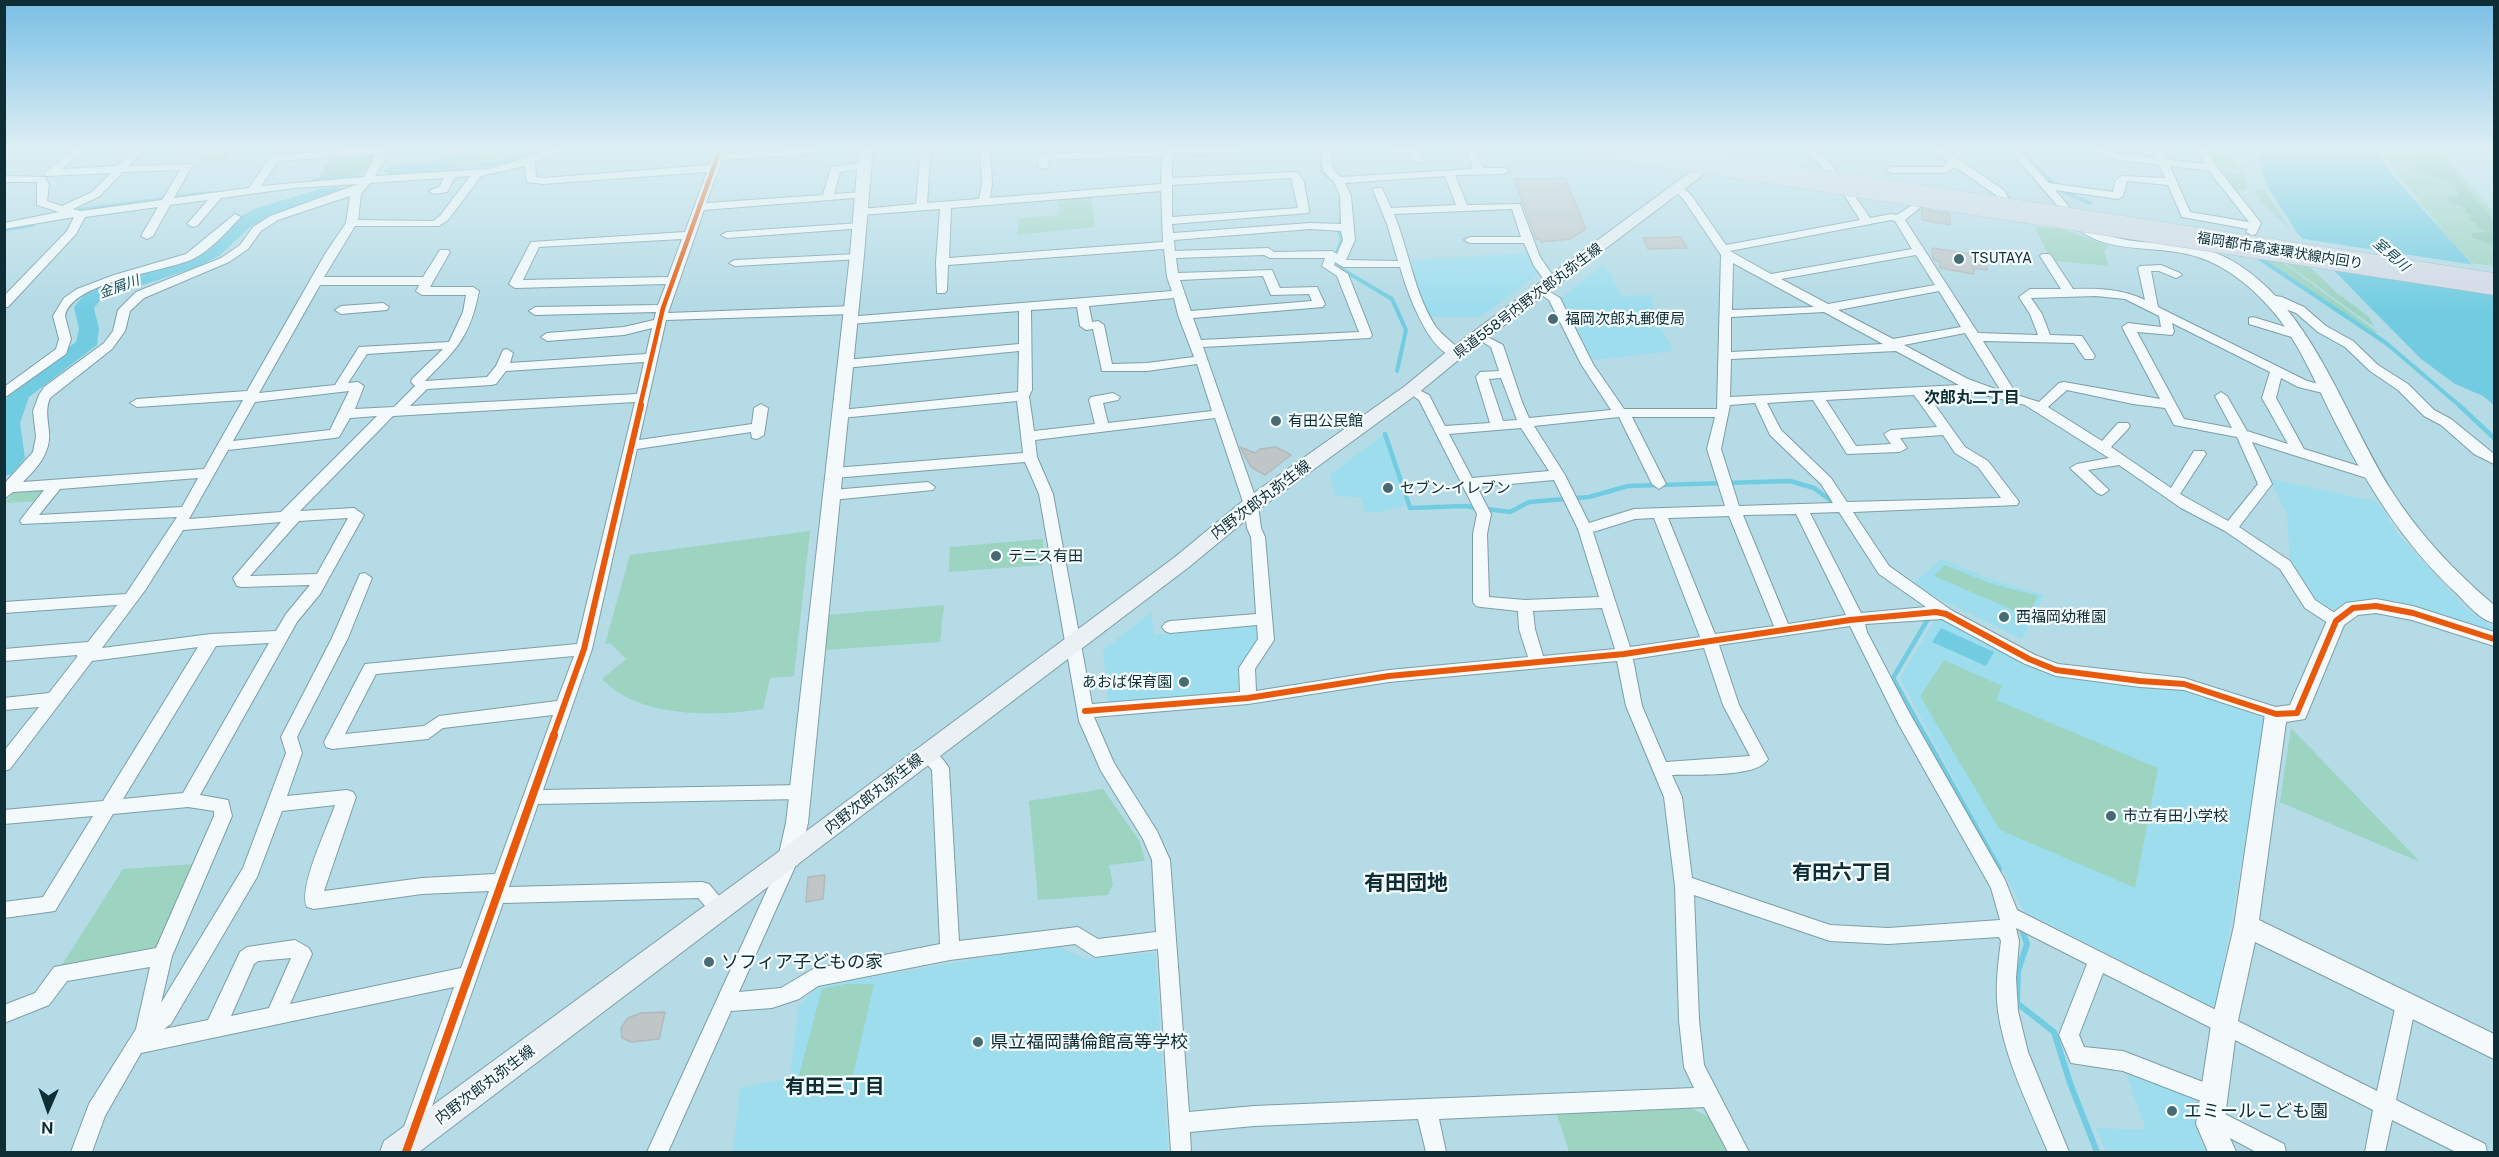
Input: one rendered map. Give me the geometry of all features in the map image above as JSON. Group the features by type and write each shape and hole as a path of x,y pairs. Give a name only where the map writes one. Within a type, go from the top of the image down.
{"highway":[{"name":"福岡都市高速環状線内回り","path":"1954,201 2494,284"},
{"path":"2004,201 2494,276"}],"main road":[{"name":"県道558号内野次郎丸弥生線","path":"1351,433 1660,201"},
{"name":"内野次郎丸弥生線","path":"404,1149 1182,562 1251,505 1351,433"}],"street":[{"path":"41,201 41,203 65,212 81,214 174,201"},
{"path":"4,226 65,212 84,201"},
{"path":"194,224 214,201"},
{"path":"6,490 33,461 42,445 39,408 42,399 49,390 108,346 119,331 124,310 131,302 155,287 202,271 225,260 244,247 257,229 274,218 320,201"},
{"path":"4,764 129,599 188,511 316,281 352,223 354,201"},
{"path":"352,223 435,224 444,218 457,201"},
{"path":"404,1149 584,650 650,358 661,316 701,201"},
{"path":"699,207 776,201"},
{"path":"837,201 861,211"},
{"path":"657,1152 790,858 800,792 862,201"},
{"path":"921,207 922,201"},
{"path":"727,235 861,211 984,201"},
{"path":"1166,201 1166,221 1173,277 1194,345 1251,505 1254,528 1258,537 1266,640 1247,668 1248,698"},
{"path":"1166,221 1305,211 1303,201"},
{"path":"1340,228 1347,201"},
{"path":"1382,201 1417,302 1442,344 1456,353"},
{"path":"1460,201 1463,208"},
{"path":"1690,201 1725,252 1976,388 2030,402 2123,459 2172,495 2230,528 2285,565 2310,604 2336,621"},
{"path":"1853,201 1867,222"},
{"path":"1899,219 1917,206 1918,201"},
{"path":"2060,201 2088,232 2103,239 2128,244 2191,250 2214,258 2270,299 2298,335 2373,475 2396,512 2460,587 2494,616"},
{"path":"2180,201 2186,215 2254,232 2255,224 2238,201"},
{"path":"147,236 166,202"},
{"path":"941,290 946,205"},
{"path":"1386,211 1516,206 1532,253 1547,287 1587,364 1622,414 1659,484"},
{"path":"4,304 72,232 81,214"},
{"path":"4,394 62,351 66,342 65,331 59,317 60,310 68,302 97,283 174,263 190,256 202,249 235,217"},
{"path":"1725,252 1891,217 1899,219 2012,397"},
{"path":"942,262 1013,259 1169,246 1310,226 1340,228 1349,240 1340,261 1342,264 1405,264"},
{"path":"673,280 515,284 535,244 688,235"},
{"path":"1470,240 1529,240"},
{"path":"1169,246 1268,251 1270,255 1332,254 1328,266 1342,274 1366,335 1194,345"},
{"path":"1770,278 1919,251"},
{"path":"444,252 422,291 473,291 469,312 454,345 417,382 423,385 491,381 502,367 507,353"},
{"path":"1725,252 1723,407 1714,449 1734,511 1783,630"},
{"path":"2046,256 2070,293"},
{"path":"735,263 857,257"},
{"path":"2153,309 2144,267 2161,268 2176,275"},
{"path":"1173,277 1268,272 1275,292 1313,290 1318,304 1184,315"},
{"path":"316,281 372,295 383,307"},
{"path":"341,310 372,295 427,281"},
{"path":"1726,314 1828,309 1942,287"},
{"path":"2044,337 2036,314 2025,297 2030,293 2096,292 2128,296 2276,372 2303,384 2328,390"},
{"path":"535,311 661,316 851,315 1083,304 1178,294"},
{"path":"2270,299 2278,300 2300,310 2322,329 2349,344 2374,368 2403,387 2429,413 2446,422 2479,451 2494,460"},
{"path":"1083,304 1086,326 1098,326 1106,368 1147,367 1200,360"},
{"path":"1025,307 1026,390 1023,396 1030,457 1046,494 1086,721 1107,766 1151,836 1161,860 1181,1152"},
{"path":"2167,315 2164,317 2168,332 2128,327 2179,422 2242,434 2373,475"},
{"path":"547,337 624,331 661,316"},
{"path":"2253,321 2298,335"},
{"path":"1723,356 1896,345 1971,333 2078,339 2089,356"},
{"path":"1480,337 1497,345 1515,402 1525,423 1558,475 1585,529 1624,654 1634,706 1673,797 1683,883 1689,1020 1694,1068 1739,1152"},
{"path":"339,388 363,350 454,345"},
{"path":"845,364 1025,347"},
{"path":"502,367 650,358"},
{"path":"2276,372 2269,398 2299,452"},
{"path":"1498,426 1482,377 1507,374"},
{"path":"321,579 242,582 240,578 311,493 423,385"},
{"path":"137,404 358,386 334,434 225,446"},
{"path":"2039,408 2064,386 2098,387 2133,400 2169,404"},
{"path":"1440,430 1723,407 1759,399 1976,388"},
{"path":"1411,390 1424,398 1482,509 1480,602 1526,606 1608,602"},
{"path":"1585,529 1634,514 2012,502 1983,464 1960,450 1918,391"},
{"path":"840,414 1023,396"},
{"path":"1817,396 1852,451 1900,448 1891,434 1946,431"},
{"path":"2221,396 2265,484 2230,528"},
{"path":"1102,428 1096,400 1113,397"},
{"path":"346,414 641,398"},
{"path":"1759,399 1775,432 1826,481 1839,508 1884,570 1934,613 2056,670 2140,681 2184,684 2276,714 2297,712 2336,621 2353,608 2376,606 2413,614 2494,639"},
{"path":"630,446 758,431 760,408"},
{"path":"1029,436 1218,414"},
{"path":"2104,447 2123,426"},
{"path":"2172,495 2199,454"},
{"path":"834,473 1030,457"},
{"path":"2102,490 2077,468 2123,459"},
{"path":"6,490 209,473"},
{"path":"1468,483 1558,475"},
{"path":"55,485 27,521 188,511"},
{"path":"832,495 927,487"},
{"path":"1801,510 1856,619 1859,632 1904,718 1999,886 2010,941 2006,978 2008,1011 2018,1052 2058,1152"},
{"path":"179,525 354,513 357,515 321,579 291,618 188,800"},
{"path":"1659,514 1710,641 1731,705 1760,759 1748,765 1661,769"},
{"path":"82,1152 96,1111 140,1039 164,1017 251,871 294,753 289,737 340,638 365,578"},
{"path":"4,608 129,599"},
{"path":"1526,606 1527,629 1537,662"},
{"path":"1085,711 1248,698 1389,676 1624,654 1856,619 1934,613"},
{"path":"1170,627 1266,619"},
{"path":"4,655 87,652 211,640 280,637"},
{"path":"4,910 48,905 211,640"},
{"path":"563,707 439,722 428,732 332,741 371,668 584,650"},
{"path":"4,704 52,699"},
{"path":"2222,1152 2210,1124 2212,1107 2224,1025 2246,926 2276,714"},
{"path":"926,754 940,768 950,951"},
{"path":"531,796 800,792"},
{"path":"275,804 347,796 316,884 314,901 422,886 498,889 702,890 721,909"},
{"path":"4,817 188,800 222,805 223,816 162,956 140,1039"},
{"path":"1683,883 1830,933 1888,936 2007,922 2028,926 2477,1152"},
{"path":"2246,926 2494,1047"},
{"path":"725,1002 777,999 798,992 813,978 950,951 1078,935 1095,948 1168,939"},
{"path":"215,1028 247,958 254,953 295,949 302,954 274,1016"},
{"path":"4,1014 42,999 61,973 162,956"},
{"path":"2098,961 2069,1035 2078,1056 2123,1061 2212,1107 2276,1152"},
{"path":"140,1039 215,1028 467,976"},
{"path":"2375,1152 2406,1004"},
{"path":"1180,1123 1254,1116 1710,1097"},
{"path":"1426,1110 1436,1152"}],"shaded area":[{"path":"1528,253 1538,274 1480,317 1429,317 1415,296 1409,260"},
{"path":"1604,264 1622,296 1655,295 1651,302 1673,351 1593,360 1561,298"},
{"path":"1383,435 1404,500 1403,506 1380,512 1365,512 1361,497 1336,496 1330,475"},
{"path":"2270,479 2378,502 2397,533 2466,609 2494,628 2494,635 2363,601 2345,604 2331,610 2314,600 2290,561 2287,515"},
{"name":"西福岡幼稚園","path":"1942,559 1989,579 2044,595 2022,639 1911,585"},
{"path":"1151,613 1154,635 1259,624 1257,643 1238,671 1238,694 1108,703 1103,650"},
{"name":"市立有田小学校","path":"1936,618 1979,636 2020,658 2203,696 2266,719 2216,1008 2025,912 1900,678"},
{"name":"県立福岡講倫館高等学校","path":"1056,945 1085,959 1155,953 1168,1152 733,1152 740,1088 790,1078 799,1005 820,986"},
{"name":"エミールこども園","path":"2124,1067 2206,1095 2200,1140 2207,1152 2106,1152 2096,1128 2146,1130"}],"green space":[{"path":"1059,201 1092,201 1095,227 1017,235 1019,218 1059,215"},
{"path":"2260,201 2272,201 2290,229"},
{"path":"2419,201 2484,201 2494,213 2494,266 2471,263"},
{"path":"2447,201 2477,201 2494,220 2494,246 2471,237 2472,233 2490,232 2478,228 2469,219 2472,216 2465,212 2466,209"},
{"path":"2035,227 2062,229 2109,246 2104,251 2109,266 2056,261 2048,254"},
{"path":"2264,259 2281,261 2377,332 2375,334"},
{"path":"2284,262 2309,266 2337,293 2369,317 2374,327"},
{"path":"48,489 38,501 5,503 15,491"},
{"path":"810,531 794,676 770,678 763,709 711,714 657,708 624,696 602,679 626,659 610,643 605,644 630,555"},
{"name":"テニス有田","path":"1043,539 1043,565 949,572 950,547"},
{"path":"1945,565 1989,583 2038,596 2027,616 1934,576"},
{"path":"944,605 940,642 824,650 828,615"},
{"path":"1944,660 2002,686 1996,700 2158,768 2135,888 2000,830 1920,696"},
{"path":"2291,728 2420,862 2280,802"},
{"path":"1103,789 1140,842 1145,861 1109,865 1113,884 1108,895 1038,900 1029,801"},
{"path":"194,864 157,948 60,968 123,869"},
{"path":"845,984 874,984 852,1080 798,1079 822,989"},
{"path":"1679,1102 1713,1119 1730,1152 1569,1152 1555,1108"}],"water":[{"path":"287,201 315,201 293,208"},
{"name":"室見川","path":"2276,201 2416,201 2494,289 2494,405 2483,396 2455,384 2421,359 2298,234"},
{"path":"1941,628 1994,652 1986,666 1932,642"}],"pier":[{"path":"2297,238 2476,265 2494,285 2326,267"}],"building":[{"path":"1522,201 1574,201 1586,229 1570,239 1541,242 1541,239 1536,239"},
{"path":"1922,209 1950,214 1950,225 1922,220"},
{"path":"1681,237 1687,248 1648,249 1643,238"},
{"name":"TSUTAYA","path":"1932,248 1985,256 1987,270 1974,268 1974,274 1940,268 1940,262 1933,259"},
{"path":"1240,447 1255,453 1260,449 1276,447 1291,455 1265,475 1251,467"},
{"path":"825,875 823,899 806,902 808,877"},
{"path":"665,1012 659,1039 631,1042 622,1038 621,1028 628,1018 641,1013"}],"waterway":[{"path":"79,210 147,201"},
{"name":"金屑川","path":"4,469 13,458 9,423 19,394 86,345 89,329 84,307 94,295 190,263 212,252 243,223 261,213 298,201"},
{"path":"2085,201 2090,203"},
{"path":"1342,212 1339,230 1342,239 1333,264 1392,299 1406,330 1397,371"},
{"path":"4,230 33,225"},
{"path":"2259,258 2386,343 2460,406"},
{"path":"2459,405 2494,438"},
{"path":"1385,434 1410,508 1464,506 1510,512 1529,502 1589,497 1628,486 1790,481 1814,488 1834,503"},
{"path":"1925,736 1893,678 1928,619 1927,615"},
{"path":"1924,735 1999,869"},
{"path":"2021,927 2027,944 2018,971 2017,1003 2054,1032 2070,1083 2097,1152"}],"cycle path":[{"path":"406,1152 584,649 663,308 702,201"},
{"path":"1085,711 1248,698 1389,676 1624,654 1850,620 1936,612 1946,614 2029,659 2056,670 2140,681 2184,684 2276,714 2297,713 2336,621 2353,608 2376,606 2413,613 2494,639"}],"place":[{"name":"TSUTAYA","path":"1959,259"},
{"name":"福岡次郎丸郵便局","path":"1553,319"},
{"name":"有田公民館","path":"1276,421"},
{"name":"セブン-イレブン","path":"1388,488"},
{"name":"テニス有田","path":"996,556"},
{"name":"西福岡幼稚園","path":"2004,617"},
{"name":"あおば保育園","path":"1184,682"},
{"name":"市立有田小学校","path":"2111,816"},
{"name":"ソフィア子どもの家","path":"709,962"},
{"name":"県立福岡講倫館高等学校","path":"978,1042"},
{"name":"エミールこども園","path":"2172,1111"}],"district":[{"name":"次郎丸二丁目","path":"1972,398"},
{"name":"有田六丁目","path":"1842,873"},
{"name":"有田団地","path":"1406,884"},
{"name":"有田三丁目","path":"835,1087"}]}
